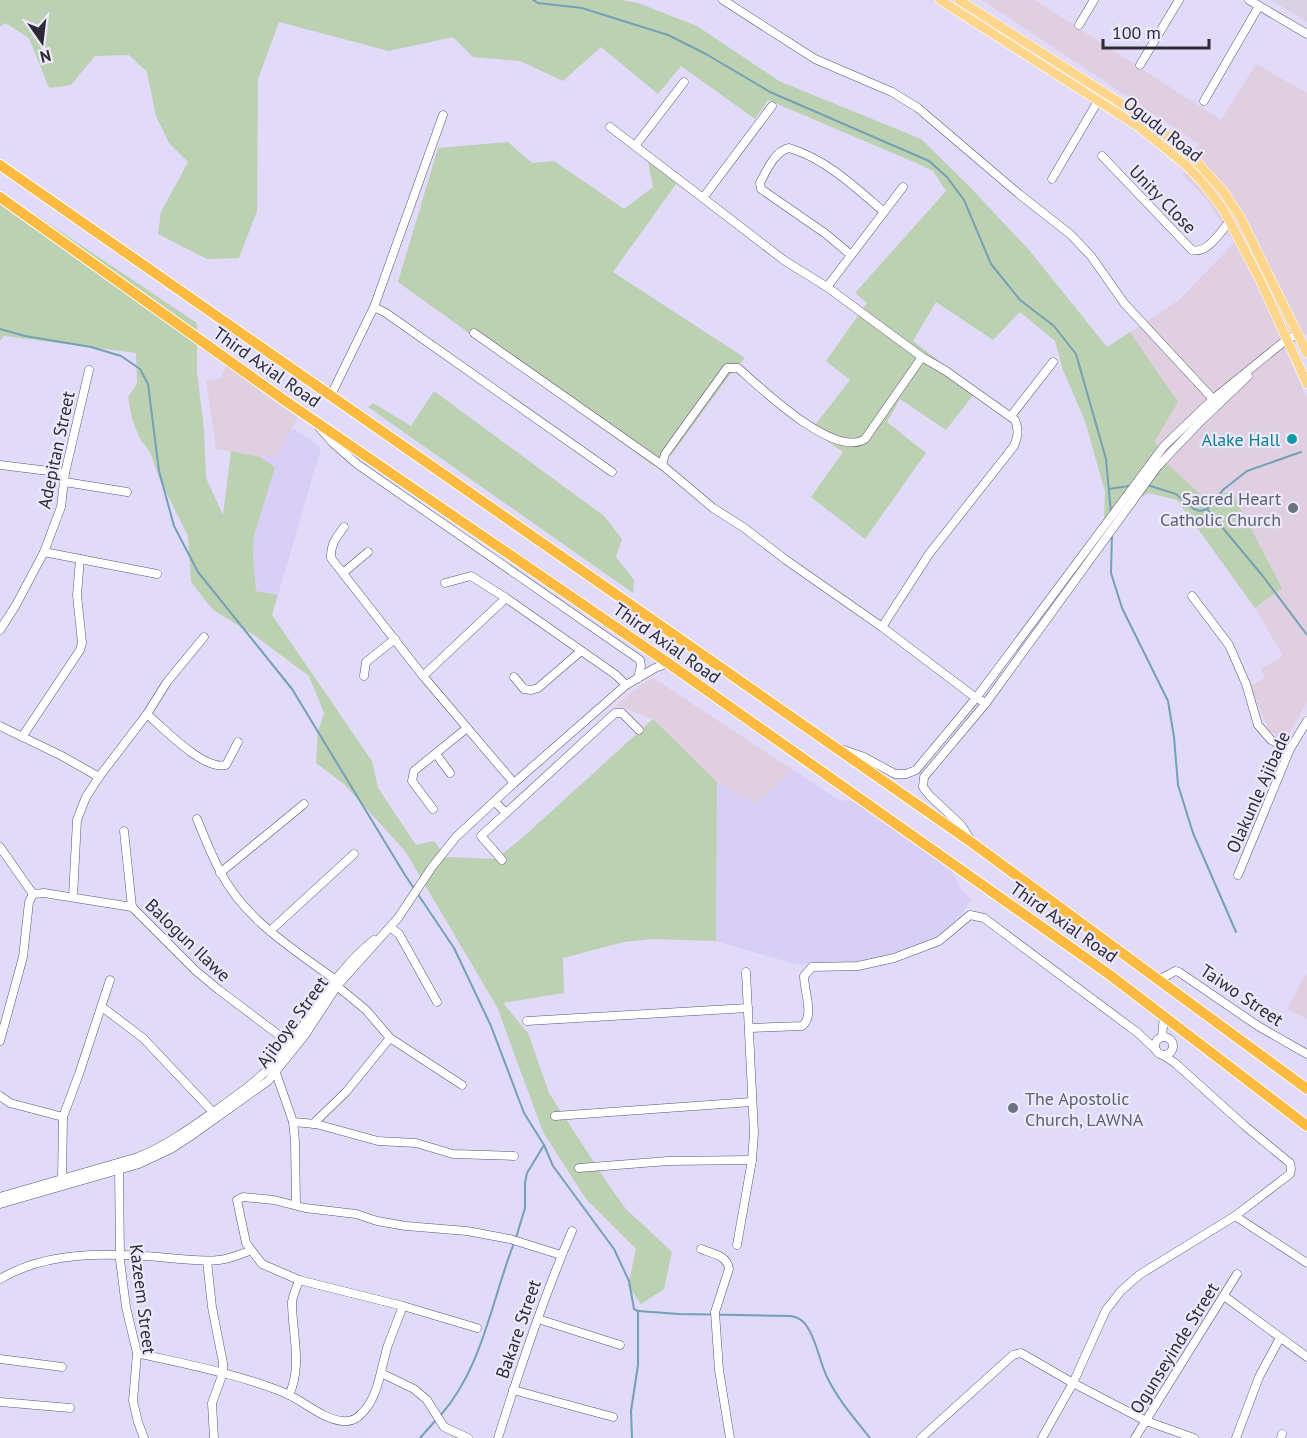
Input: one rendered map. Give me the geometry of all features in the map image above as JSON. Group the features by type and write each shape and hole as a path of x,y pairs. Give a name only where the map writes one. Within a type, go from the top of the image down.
{"highway":[{"name":"Third Axial Road","path":"0,165 971,842 1307,1089"},
{"name":"Third Axial Road","path":"0,197 309,417 668,663 1110,975 1307,1126"}],"main road":[{"name":"Ogudu Road","path":"940,0 1139,127 1187,166 1212,195 1230,221 1306,380"},
{"name":"Ogudu Road","path":"959,0 1155,125 1177,143 1210,177 1240,217 1307,351"},
{"path":"1051,71 1057,62"}],"street":[{"path":"723,0 815,59 892,92 918,108 1070,234 1091,256 1125,303 1213,399"},
{"path":"1079,25 1094,0"},
{"path":"1140,65 1179,0"},
{"path":"1249,0 1307,34"},
{"path":"1204,101 1259,6"},
{"path":"635,146 684,82"},
{"path":"1052,179 1098,101"},
{"path":"703,198 772,106"},
{"path":"331,394 374,307 443,115"},
{"path":"610,126 785,261 827,287 922,357 1011,416 1018,428 1018,437 1014,446 930,554 882,627"},
{"path":"851,255 826,234 761,189 760,183 775,159 782,150 789,148 823,163 884,212"},
{"name":"Unity Close","path":"1102,156 1192,250 1205,249 1230,221"},
{"path":"827,287 903,187"},
{"path":"374,307 386,313 612,472"},
{"path":"474,333 662,465 713,508 743,526 786,560 986,703"},
{"path":"837,748 864,757 895,774 906,774 916,770 976,698 1105,530 1154,464 1164,446 1213,399 1299,336"},
{"path":"1154,464 1288,342"},
{"path":"1294,356 1307,351"},
{"path":"662,465 665,454 727,368 738,368 775,400 825,436 853,443 865,439 922,357"},
{"path":"1011,416 1053,362"},
{"name":"Adepitan Street","path":"0,630 44,552 61,507 65,473 89,370"},
{"path":"309,417 357,464 640,660 638,678"},
{"path":"0,465 65,473"},
{"path":"65,482 128,492"},
{"path":"344,527 333,542 330,550 331,558 423,676 514,783"},
{"path":"971,842 961,825 929,795 923,786 924,777 986,703 1105,530"},
{"path":"44,552 157,574"},
{"path":"343,573 368,552"},
{"path":"22,736 80,650 82,643 77,595 80,560"},
{"path":"445,583 471,576 616,675 626,685"},
{"path":"1192,596 1229,645 1246,684 1258,725 1271,740 1290,749"},
{"path":"423,676 506,598"},
{"path":"73,897 77,820 87,797 99,777 147,714 167,682 204,637"},
{"path":"364,676 366,662 395,639"},
{"path":"514,677 524,689 538,688 581,651"},
{"name":"Ajiboye Street","path":"119,1167 139,1164 171,1149 244,1100 276,1073 335,983 360,951 389,928 456,837 626,685 668,663"},
{"path":"502,860 481,836 615,713 622,713 639,730"},
{"path":"147,714 191,753 220,766 226,765 238,742"},
{"name":"Olakunle Ajibade","path":"1238,875 1290,749 1307,721"},
{"path":"0,726 99,777"},
{"path":"433,809 412,781 411,775 467,728"},
{"path":"436,754 450,773"},
{"path":"495,802 506,813"},
{"path":"220,873 304,804"},
{"path":"197,819 220,873 251,914 366,1010 390,1038 462,1085"},
{"path":"124,831 132,907"},
{"path":"0,847 33,894 29,902 23,957 3,1020 0,1041"},
{"path":"270,931 354,854"},
{"name":"Balogun Ilawe","path":"33,894 44,893 132,907 196,971 293,1045"},
{"path":"749,1028 805,1024 808,1017 804,976 812,967 858,966 901,956 939,941 966,917 973,915 984,918 1138,1033 1290,1164 1290,1174 1235,1216 1139,1275 1121,1291 1106,1310 1073,1383 1042,1438"},
{"path":"389,928 399,934 437,1002"},
{"name":"Taiwo Street","path":"1159,980 1175,971 1179,972 1258,1026 1307,1054"},
{"path":"737,1245 752,1160 753,1133 746,972"},
{"path":"62,1180 63,1118 110,980"},
{"path":"102,1007 142,1038 213,1112"},
{"path":"527,1021 748,1008"},
{"path":"1159,1053 1155,1043 1160,1038 1164,1016"},
{"path":"1175,1063 1171,1041 1182,1029"},
{"path":"1138,1033 1171,1041"},
{"path":"313,1124 346,1092 390,1038"},
{"name":"Ajiboye Street","path":"119,1167 154,1151 183,1134 255,1083 293,1045"},
{"path":"1159,1053 1172,1051"},
{"path":"276,1073 293,1122 296,1205"},
{"path":"0,1096 10,1103 63,1118"},
{"path":"555,1116 751,1102"},
{"path":"293,1122 313,1124 378,1141 416,1143 453,1155 514,1156"},
{"path":"579,1168 668,1161 752,1160"},
{"path":"0,1197 119,1167"},
{"path":"0,1203 119,1167"},
{"name":"Kazeem Street","path":"119,1167 120,1255 126,1307 137,1353 133,1401 144,1438"},
{"path":"477,1328 403,1306 299,1280 262,1264 246,1243 237,1200 243,1197 274,1200 305,1208 356,1214 377,1221 406,1226 467,1231 510,1239 561,1255"},
{"path":"1235,1216 1307,1263"},
{"name":"Bakare Street","path":"498,1438 546,1290 572,1231"},
{"path":"700,1249 724,1258 729,1269 715,1312 719,1370 730,1438"},
{"path":"0,1280 28,1265 69,1257 120,1255 207,1261 222,1260 250,1251"},
{"path":"207,1261 223,1373 212,1402 214,1438"},
{"name":"Ogunseyinde Street","path":"1135,1438 1237,1274"},
{"path":"289,1395 294,1384 296,1368 292,1299 299,1280"},
{"path":"1224,1296 1307,1357"},
{"path":"137,1353 223,1373 276,1389 339,1421 350,1421 363,1412 369,1404 403,1306"},
{"path":"538,1319 620,1344"},
{"path":"1236,1438 1259,1377 1280,1338"},
{"path":"921,1438 1017,1353 1025,1355 1146,1421 1194,1438"},
{"path":"0,1359 62,1367"},
{"path":"381,1373 414,1389 427,1400 444,1427 468,1438"},
{"path":"513,1390 613,1417"},
{"path":"0,1402 69,1408"}],"shaded area":[{"path":"982,0 1035,0 1221,120 1256,64 1307,93 1307,334 1286,351 1307,399 1307,702 1285,741 1269,731 1250,686 1265,678 1261,669 1283,656 1255,608 1282,588 1231,490 1209,502 1163,460 1155,441 1178,402 1130,332 1179,300 1234,243 1207,200 1183,175 1199,144"},
{"path":"1271,0 1307,0 1307,22"},
{"path":"227,364 298,417 277,455 260,457 216,449 206,380 220,379"},
{"path":"293,428 321,448 278,595 256,591 254,536 275,467 260,457 277,455"},
{"path":"653,678 793,770 755,804 717,782 653,719 616,705"},
{"path":"793,770 839,800 857,802 949,865 960,888 971,900 960,916 937,937 884,958 863,962 795,964 716,941 717,782 755,804"},
{"path":"1307,972 1307,1019 1287,1009"}],"green space":[{"path":"0,0 621,0 638,3 697,26 779,81 921,139 1029,250 1107,347 1130,332 1178,402 1155,441 1163,460 1209,502 1231,490 1282,588 1255,608 1177,500 1149,493 1125,505 1120,527 1104,523 1105,492 1085,421 1063,370 1055,341 1020,312 993,340 936,302 913,341 977,390 946,430 900,399 887,422 926,453 865,539 811,497 843,452 811,430 850,380 826,361 867,303 855,293 946,191 933,171 916,163 768,100 755,119 681,66 658,94 601,47 563,81 520,61 473,57 453,37 389,51 279,22 258,79 257,211 239,258 207,259 158,234 161,212 188,162 169,143 156,116 147,72 129,55 95,56 71,85 49,88 29,38 5,23 0,27"},
{"path":"508,142 532,163 554,161 624,209 653,187 647,156 679,180 613,272 745,358 729,376 672,454 654,466 398,282 438,148"},
{"path":"0,191 197,323 197,372 204,429 206,478 223,515 231,451 260,457 275,467 254,536 256,591 278,595 272,615 372,761 378,788 416,845 434,841 446,857 496,859 653,719 717,782 716,941 653,939 624,942 563,958 564,993 503,1003 528,1033 549,1093 608,1184 626,1209 672,1252 664,1289 641,1304 628,1286 636,1249 586,1199 543,1132 497,1007 405,851 344,784 316,763 318,731 324,713 309,676 254,635 213,610 191,582 188,536 159,478 150,452 140,439 132,419 128,397 137,384 136,353 4,336 0,341"},
{"path":"434,391 604,516 622,539 616,557 634,580 633,593 368,407 373,403 411,426"}],"waterway":[{"path":"533,0 538,3 582,8 668,35 706,54 770,92 929,161 947,177 964,200 991,264 1020,300 1054,326 1076,354 1106,459 1111,513"},
{"path":"0,329 25,336 91,347 121,356 140,369 148,384 159,471 174,526 198,572 292,689 405,875 454,948 491,1026 524,1113 544,1145 553,1166 614,1249 629,1281 634,1309 638,1311 638,1365 631,1411 632,1438"},
{"path":"1147,485 1176,494 1194,509 1200,511 1207,509 1224,489 1247,471 1301,452"},
{"path":"1109,489 1129,486"},
{"path":"1207,509 1262,575 1307,635"},
{"path":"1112,533 1111,573 1122,608 1168,701 1178,785 1193,833 1236,932"},
{"path":"516,1238 525,1208 527,1173 544,1145"},
{"path":"440,1416 455,1397 476,1355 514,1243"},
{"path":"638,1311 791,1316 803,1321 813,1337 831,1385 870,1438"},
{"path":"420,1438 436,1420"}],"place":[{"name":"Alake Hall","path":"1292,439"},
{"name":"Sacred Heart Catholic Church","path":"1293,508"},
{"name":"The Apostolic Church, LAWNA","path":"1013,1108"}]}
